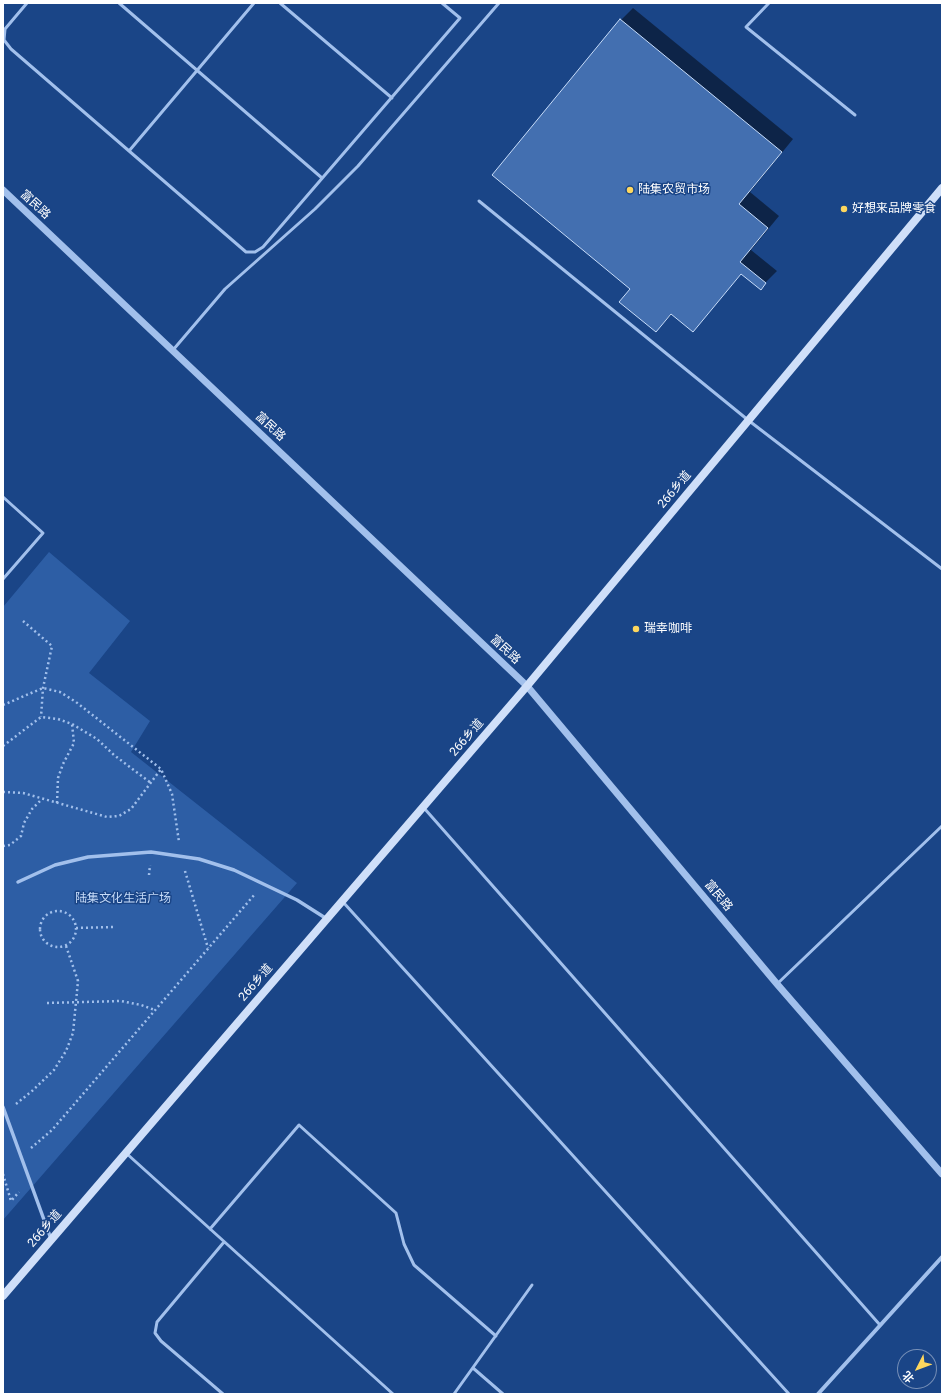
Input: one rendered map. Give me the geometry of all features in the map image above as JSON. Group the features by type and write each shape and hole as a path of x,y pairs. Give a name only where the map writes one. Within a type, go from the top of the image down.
{"main road":[{"name":"266乡道","path":"3,1296 527,686 942,188"}],"street":[{"name":"富民路","path":"3,190 527,686 777,984 942,1174"},
{"path":"18,882 55,865 88,857 146,851 199,859 234,870 297,900 327,919"},
{"path":"4,1109 52,1240"},
{"path":"818,1394 942,1257"}],"lane":[{"path":"27,3 5,30 4,40 11,49 246,252 255,252 264,246 460,18 442,3"},
{"path":"119,3 322,178"},
{"path":"129,150 254,3"},
{"path":"280,3 392,98"},
{"path":"173,350 225,289 315,209 358,166 499,3"},
{"path":"768,3 746,27 855,115"},
{"path":"479,201 748,420 942,569"},
{"path":"3,497 44,533 3,579"},
{"path":"423,807 880,1325"},
{"path":"777,984 942,826"},
{"path":"342,901 790,1394"},
{"path":"210,1229 299,1125 396,1213 404,1244 414,1265 496,1336"},
{"path":"126,1153 393,1394"},
{"path":"224,1242 157,1322 155,1333 161,1341 224,1394"},
{"path":"454,1394 532,1285"},
{"path":"473,1368 503,1394"}],"path":[{"path":"23,621 52,646 43,688 42,717"},
{"path":"3,705 43,688 60,692 76,702 161,769 172,794 181,856 209,948"},
{"path":"3,746 42,717 58,719 72,724 97,739 114,755 151,783"},
{"path":"57,803 58,778 63,764 74,743 72,724"},
{"path":"3,792 22,792 107,818 119,816 131,809 161,769"},
{"path":"3,846 10,845 21,836 24,823 32,809 42,799"},
{"path":"20,1155 52,1130 263,884"},
{"path":"62,911 72,916 76,928 74,938 66,946 54,947 43,940 39,928 41,922 49,912 62,911"},
{"path":"76,928 114,927"},
{"path":"4,1109 32,1091 54,1070 66,1051 74,1033 78,981 66,946"},
{"path":"47,1003 121,1001 141,1005 155,1010"},
{"path":"3,1174 11,1201 30,1179"}],"green space":[{"name":"陆集文化生活广场","path":"49,552 130,621 89,673 150,721 131,752 297,883 3,1220 3,607"}],"building":[{"name":"陆集农贸市场","path":"620,19 782,152 739,204 768,228 740,262 766,283 761,290 741,274 693,332 671,314 656,332 619,302 630,289 492,175"}],"place":[{"name":"陆集农贸市场","path":"630,190"},
{"name":"好想来品牌零食","path":"844,209"},
{"name":"瑞幸咖啡","path":"636,629"}]}
